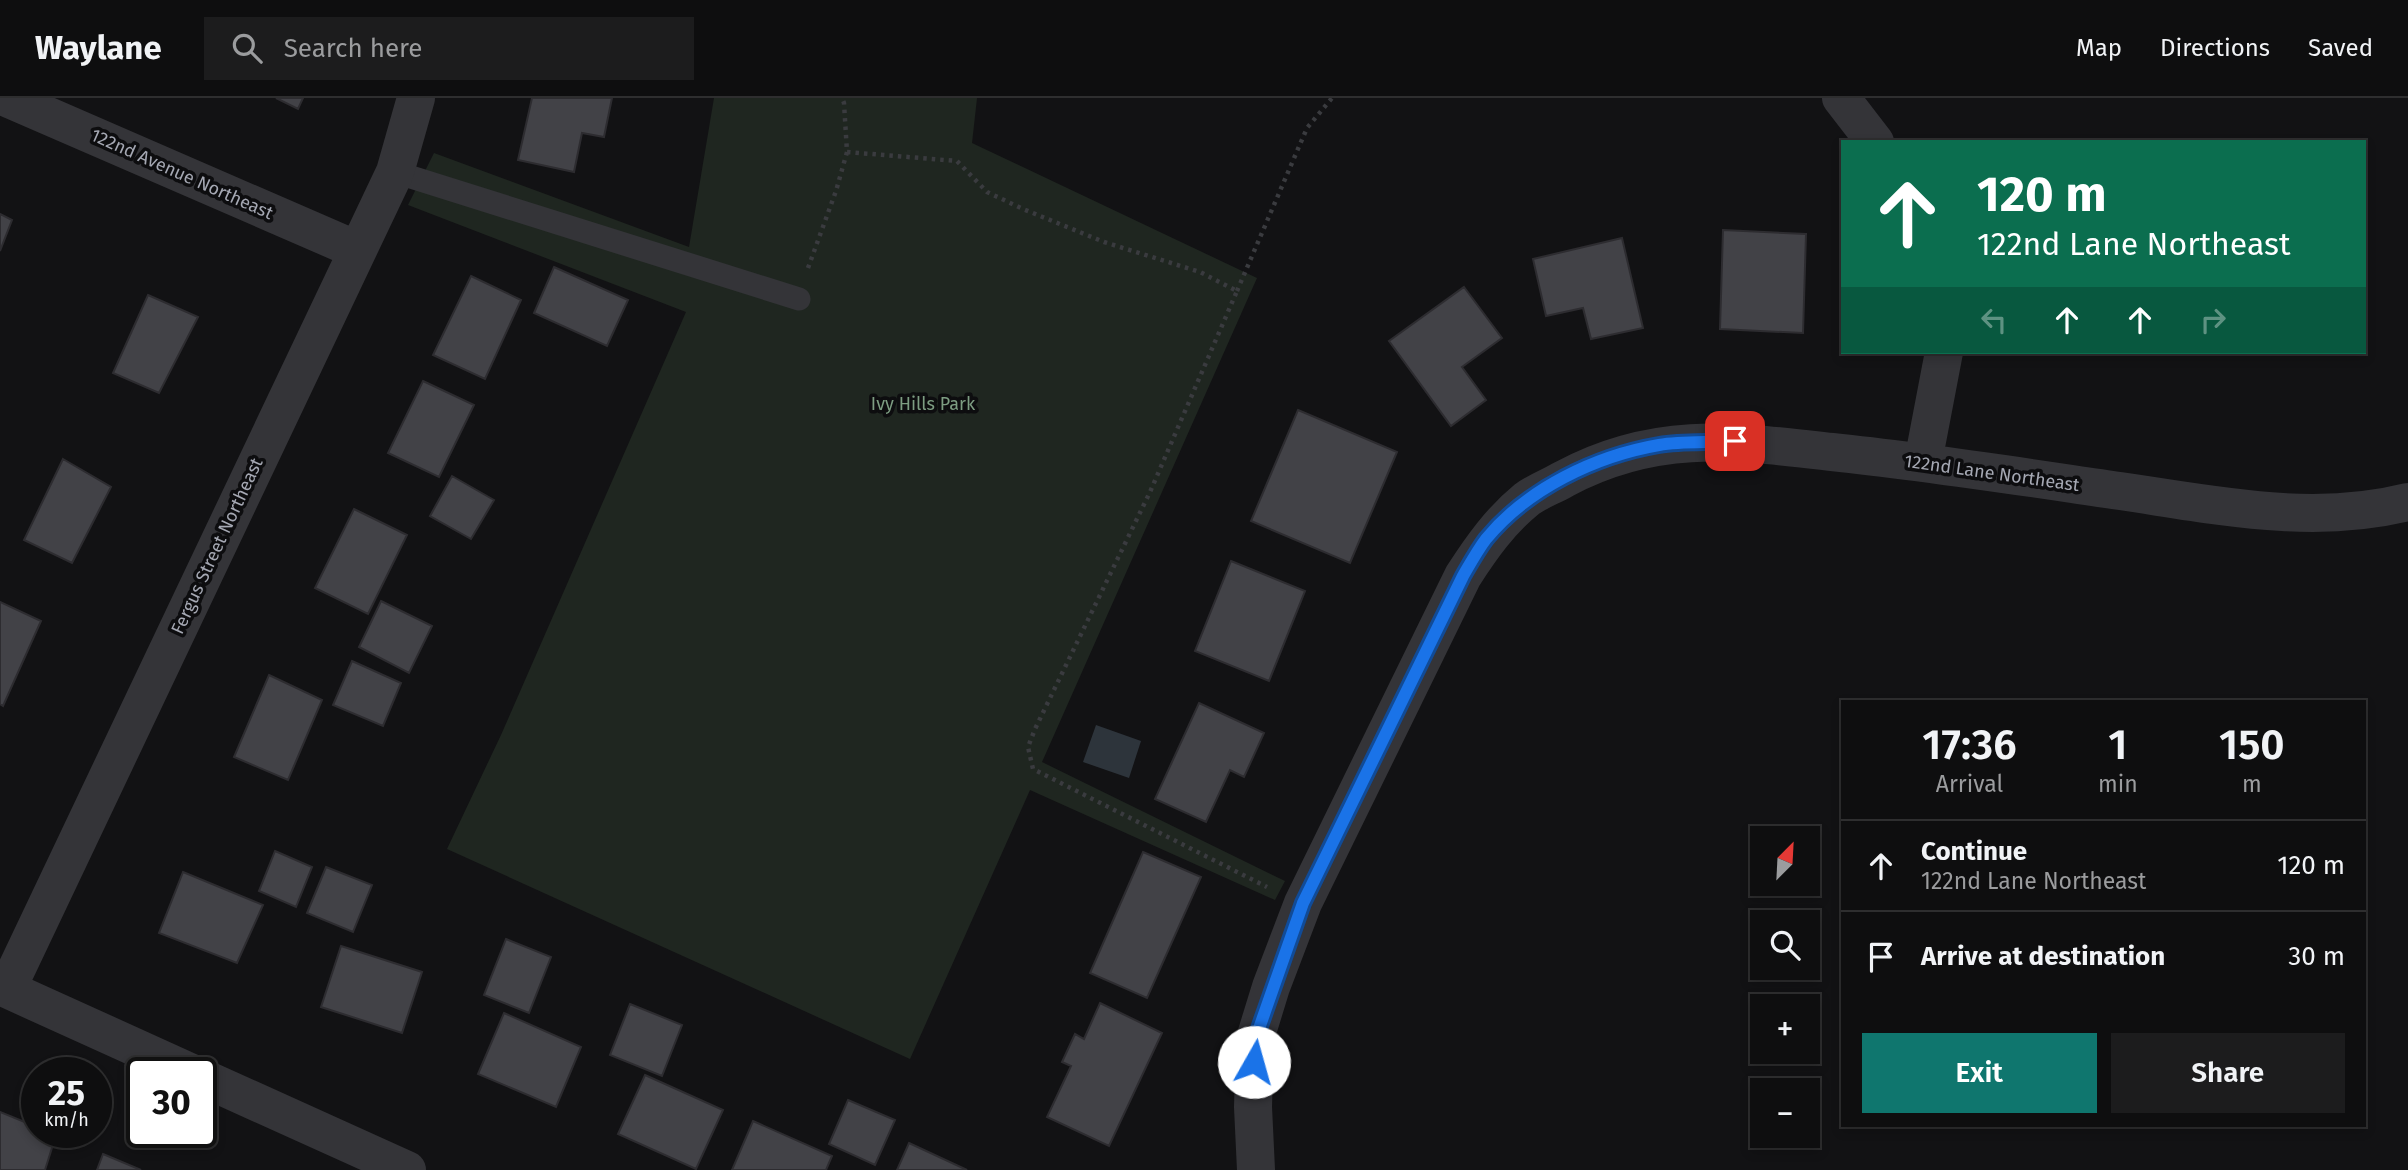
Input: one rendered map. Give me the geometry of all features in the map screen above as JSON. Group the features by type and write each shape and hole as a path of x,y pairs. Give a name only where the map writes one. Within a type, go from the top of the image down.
{"street":[{"name":"122nd Avenue Northeast","path":"7,98 357,250"},
{"name":"Fergus Street Northeast","path":"3,988 396,172 416,98"},
{"path":"1841,98 1873,140"},
{"path":"1923,462 1944,354"},
{"name":"122nd Lane Northeast","path":"1256,1170 1253,1107 1255,1040 1303,903 1463,576 1487,539 1528,499 1578,471 1615,456 1660,445 1735,441 1923,462 2254,511 2322,514 2408,502"},
{"path":"3,988 156,1057"},
{"path":"217,1084 407,1170"}],"lane":[{"path":"396,172 799,299"}],"path":[{"path":"799,299 847,152 842,98"},
{"path":"1303,903 1033,769 1028,747 1150,492 1307,128 1332,98"},
{"path":"847,152 957,161 987,192 1023,209 1104,242 1200,272 1237,291"}],"green space":[{"name":"Ivy Hills Park","path":"714,98 977,98 972,143 1257,278 1042,762 1285,881 1275,900 1030,790 910,1059 447,849 501,735 686,312 408,205 434,153 689,247"}],"shaded area":[{"path":"1096,725 1141,741 1129,778 1083,762"}],"building":[{"path":"276,98 303,98 298,109"},
{"path":"532,98 612,98 604,137 582,133 574,172 518,160"},
{"path":"0,214 12,220 0,251"},
{"path":"1723,230 1806,234 1803,333 1720,329"},
{"path":"1622,238 1643,328 1591,339 1583,308 1546,316 1533,259"},
{"path":"554,267 628,300 607,346 534,313"},
{"path":"471,276 521,300 485,379 433,355"},
{"path":"1464,287 1502,338 1462,367 1486,400 1451,426 1389,341"},
{"path":"148,295 198,317 159,393 113,373"},
{"path":"423,381 474,405 439,477 388,453"},
{"path":"1298,410 1397,452 1350,563 1251,521"},
{"path":"63,459 111,487 72,563 24,540"},
{"path":"452,476 494,500 471,539 430,516"},
{"path":"354,509 407,535 368,614 315,588"},
{"path":"1231,561 1305,591 1269,681 1195,651"},
{"path":"381,601 432,626 409,673 359,647"},
{"path":"0,602 41,621 3,706 0,704"},
{"path":"352,661 401,683 383,726 333,705"},
{"path":"269,675 322,700 288,780 234,757"},
{"path":"1199,703 1264,733 1244,777 1230,770 1206,822 1155,799"},
{"path":"275,851 312,867 296,907 259,891"},
{"path":"1143,852 1201,877 1147,998 1090,973"},
{"path":"326,867 372,885 353,932 307,913"},
{"path":"183,872 263,905 237,963 159,933"},
{"path":"506,939 551,957 529,1013 484,995"},
{"path":"341,946 422,972 402,1033 321,1007"},
{"path":"1100,1003 1162,1033 1109,1146 1047,1117 1071,1066 1062,1062 1075,1034 1084,1039"},
{"path":"630,1004 682,1025 662,1076 610,1055"},
{"path":"504,1013 581,1047 556,1107 478,1074"},
{"path":"645,1075 723,1110 696,1169 618,1134"},
{"path":"848,1100 895,1120 875,1165 829,1144"},
{"path":"0,1112 21,1121 21,1148 52,1148 45,1170 0,1170"},
{"path":"753,1121 832,1156 826,1170 732,1170"},
{"path":"909,1143 967,1170 897,1170"},
{"path":"103,1154 141,1170 97,1170"}],"route":[{"path":"1254,1062 1255,1040 1303,903 1463,576 1487,539 1528,499 1578,471 1615,456 1660,445 1735,441"}]}
